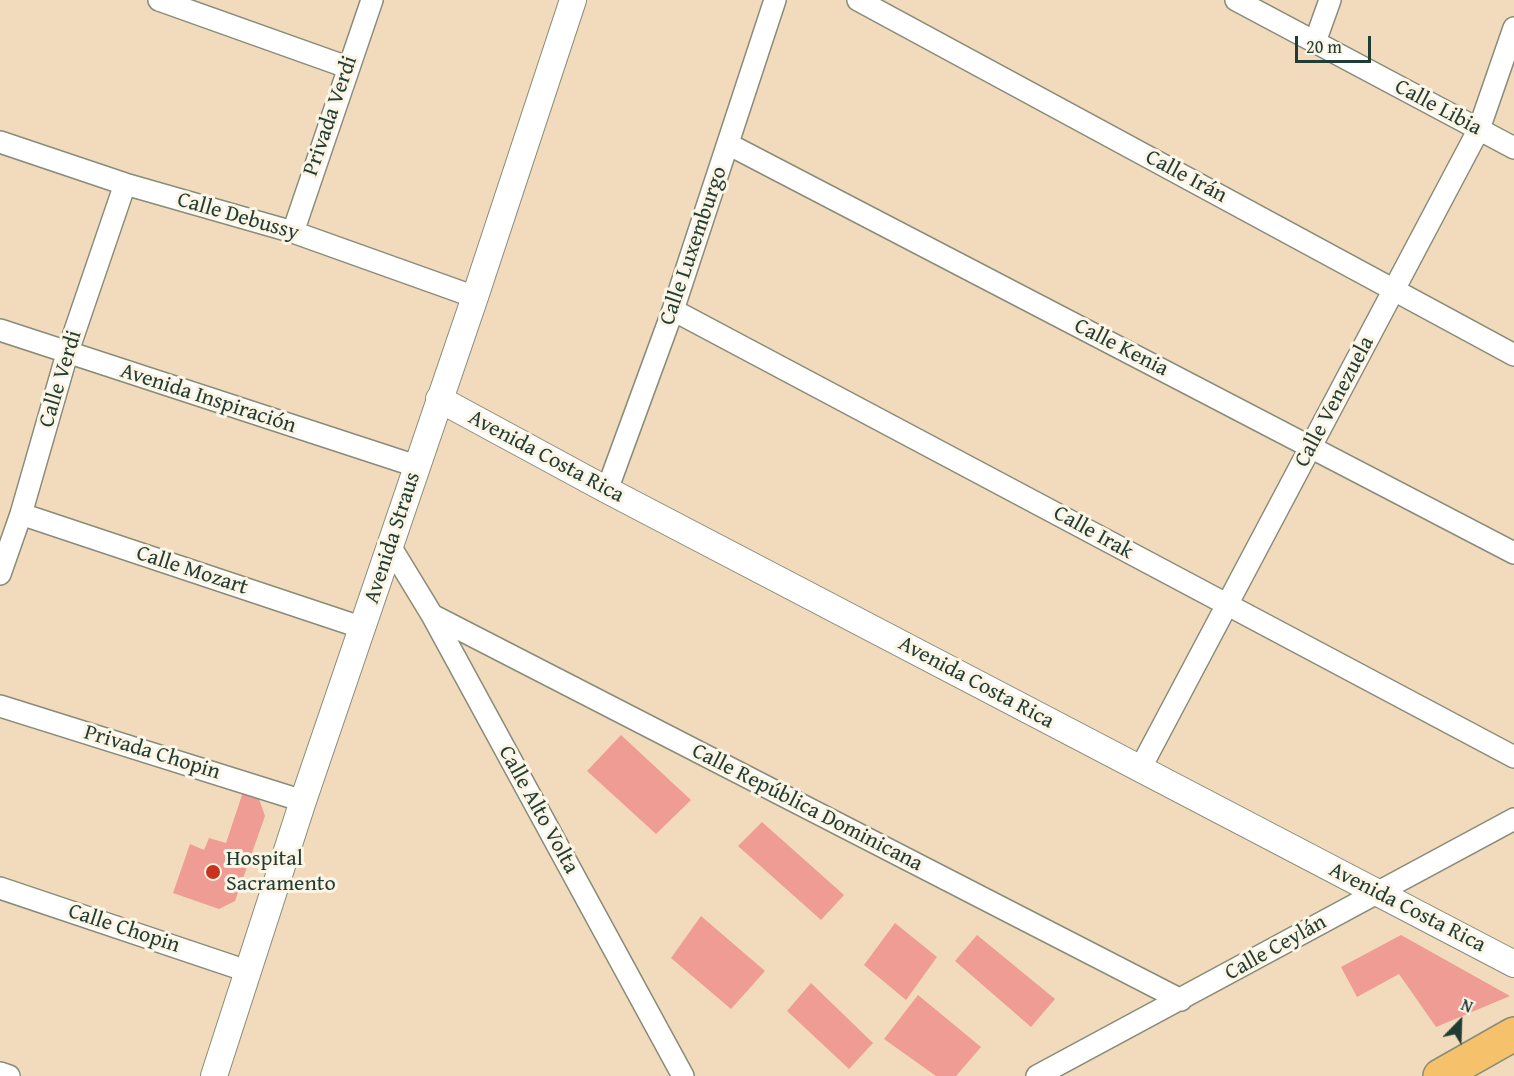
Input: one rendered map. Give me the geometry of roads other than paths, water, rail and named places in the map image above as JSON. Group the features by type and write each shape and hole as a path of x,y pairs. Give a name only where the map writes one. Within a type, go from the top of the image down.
{"main road":[{"path":"1440,1076 1514,1034"}],"street":[{"path":"159,0 347,67"},
{"name":"Privada Verdi","path":"292,232 372,0"},
{"name":"Avenida Straus","path":"214,1076 303,801 416,466 476,297 573,0"},
{"name":"Calle Luxemburgo","path":"607,490 673,310 775,0"},
{"name":"Calle Irán","path":"858,0 1514,355"},
{"name":"Calle Libia","path":"1236,0 1514,148"},
{"path":"1315,42 1330,0"},
{"name":"Calle Venezuela","path":"1140,769 1479,129 1514,28"},
{"name":"Calle Debussy","path":"0,142 125,184 292,232 476,297"},
{"name":"Calle Kenia","path":"728,144 1514,553"},
{"name":"Calle Verdi","path":"0,574 21,514 67,354 125,184"},
{"name":"Calle Irak","path":"673,310 972,467 1226,606 1514,757"},
{"name":"Avenida Inspiración","path":"0,330 67,354 416,466"},
{"name":"Avenida Costa Rica","path":"439,399 607,490 1514,964"},
{"name":"Calle Mozart","path":"21,514 363,628"},
{"name":"Calle Alto Volta","path":"390,546 432,615 683,1076"},
{"name":"Calle República Dominicana","path":"432,615 1181,1000"},
{"name":"Privada Chopin","path":"0,706 303,801"},
{"name":"Calle Ceylán","path":"1037,1076 1514,819"},
{"name":"Calle Chopin","path":"0,888 247,971"},
{"path":"0,1073 9,1076"}],"place":[{"name":"Hospital Sacramento","path":"213,872"}]}
